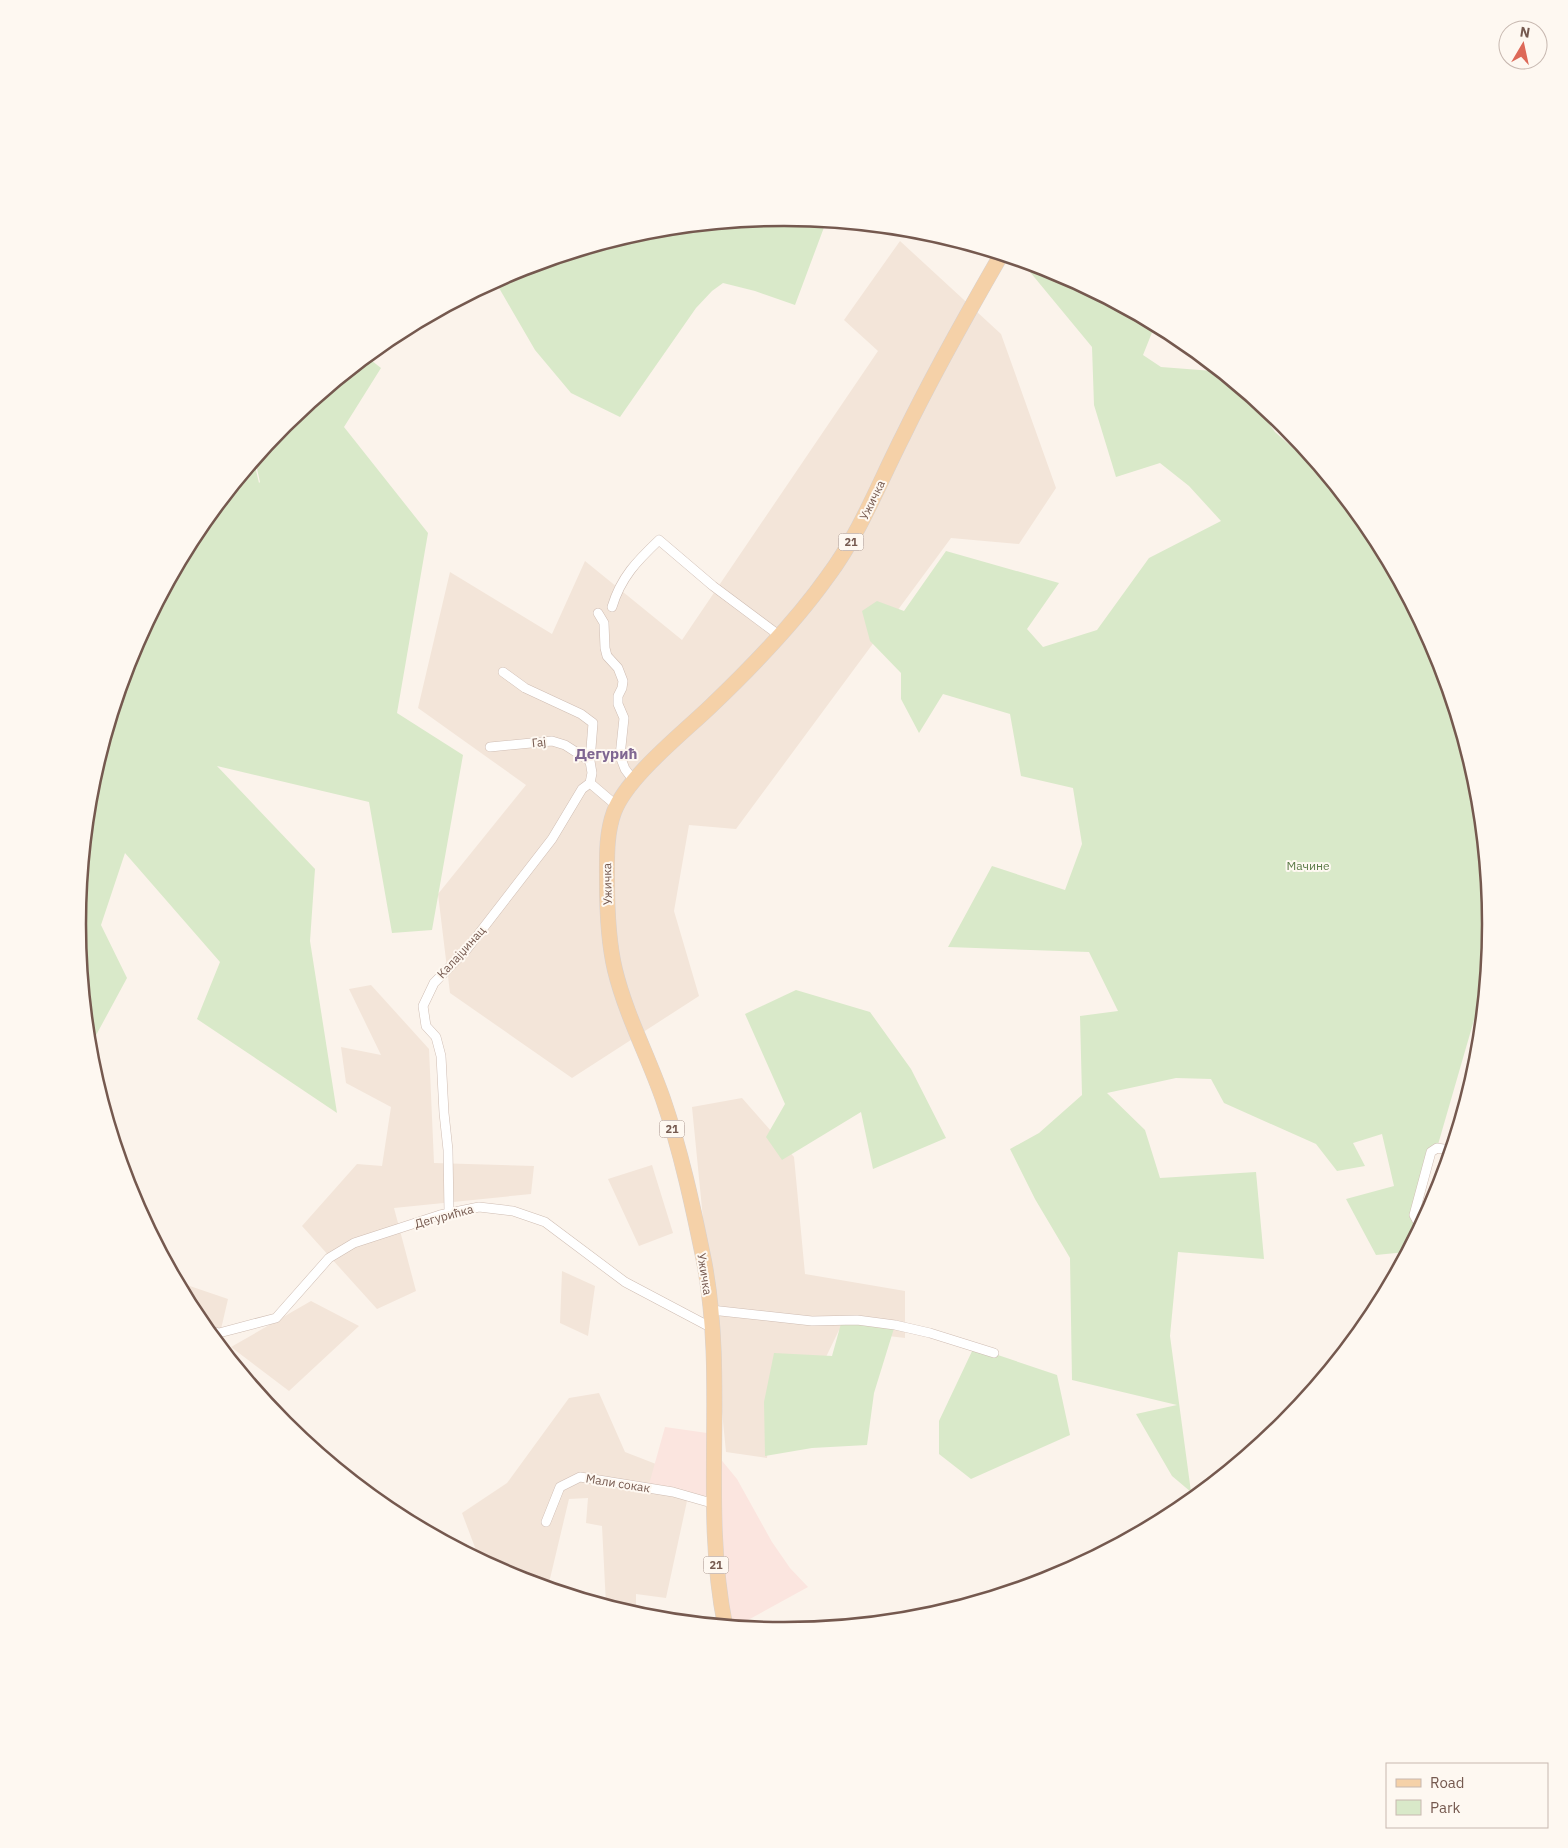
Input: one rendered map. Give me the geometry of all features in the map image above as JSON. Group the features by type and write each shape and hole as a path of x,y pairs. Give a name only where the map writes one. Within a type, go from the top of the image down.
{"main road":[{"name":"Ужичка","path":"725,1619 717,1577 711,1310 703,1255 673,1131 663,1097 621,991 612,955 608,920 607,849 610,828 617,806 634,781 780,636 816,593 851,542 931,380 998,260"}],"street":[{"path":"612,607 616,593 626,575 659,540 713,586 780,636"},
{"path":"598,613 604,623 607,656 618,668 623,681 618,696 618,704 624,718 620,756 625,769 634,781"},
{"path":"504,672 525,688 581,714 593,723 590,783 617,806"},
{"name":"Гај","path":"490,746 552,741 565,745 590,761"},
{"name":"Калајџинац","path":"449,1213 448,1150 441,1056 436,1038 426,1026 422,1006 434,982 479,933 552,839 578,796 590,783"},
{"path":"1416,1219 1414,1215 1431,1152 1437,1148 1445,1149"},
{"name":"Дегурићка","path":"218,1332 276,1318 329,1258 354,1243 449,1213 479,1207 513,1211 545,1222 625,1282 712,1328"},
{"path":"711,1310 812,1321 857,1320 895,1325 930,1333 994,1353"},
{"name":"Мали сокак","path":"546,1522 560,1487 580,1477 673,1492 715,1504"}],"shaded area":[{"path":"900,241 1001,334 1056,488 1019,544 951,538 736,829 689,825 674,911 699,996 572,1078 450,993 438,894 526,785 418,708 450,572 552,634 585,561 682,640 878,351 844,320"},
{"path":"371,985 429,1049 434,1163 534,1166 531,1194 394,1208 416,1291 377,1309 302,1226 357,1164 382,1166 391,1107 346,1083 341,1047 381,1055 349,989"},
{"path":"742,1098 794,1157 805,1274 905,1291 905,1338 839,1330 826,1357 777,1358 767,1458 726,1452 692,1107"},
{"path":"652,1165 673,1233 639,1246 608,1179"},
{"path":"562,1271 595,1286 588,1336 560,1323"},
{"path":"188,1285 228,1299 220,1334"},
{"path":"311,1301 359,1326 289,1391 231,1347"},
{"path":"599,1393 625,1452 692,1478 666,1598 636,1594 636,1605 606,1599 602,1526 586,1523 588,1498 569,1499 549,1581 476,1551 462,1513 507,1483 569,1398"},
{"path":"665,1427 714,1434 714,1451 737,1479 772,1542 790,1568 808,1587 747,1620 724,1619 715,1504 648,1488"}],"green space":[{"path":"784,226 824,228 795,305 755,291 723,283 712,291 696,308 620,417 571,393 535,350 499,287 560,263 603,250 648,240 693,232 738,228"},
{"name":"Мачине","path":"1030,272 1051,279 1093,298 1152,332 1143,355 1161,367 1210,371 1268,422 1275,432 1309,464 1338,499 1388,575 1410,615 1429,657 1458,743 1476,833 1482,924 1475,1020 1437,1148 1414,1215 1416,1219 1399,1253 1376,1255 1346,1199 1394,1186 1382,1134 1353,1143 1365,1166 1337,1171 1316,1144 1224,1103 1211,1079 1176,1078 1107,1093 1145,1130 1160,1178 1256,1172 1264,1259 1178,1252 1170,1336 1190,1491 1172,1476 1136,1414 1177,1405 1072,1380 1070,1258 1035,1199 1010,1149 1039,1133 1082,1095 1080,1016 1118,1011 1089,952 948,947 992,866 1065,890 1082,844 1073,788 1021,776 1010,714 943,694 919,733 901,699 901,673 870,641 862,611 877,601 904,611 946,551 1059,583 1027,629 1043,647 1097,630 1149,558 1221,521 1189,486 1160,463 1116,477 1094,405 1092,347"},
{"path":"372,361 381,368 344,427 428,533 397,713 463,755 432,930 392,933 369,802 217,766 315,869 310,941 337,1113 197,1019 220,962 125,853 101,925 127,978 96,1036 92,1015 86,924 92,833 110,743 123,700 139,657 158,615 204,536 230,499 255,468 260,482 257,467 324,399"},
{"path":"796,990 870,1012 911,1069 946,1138 873,1169 861,1112 782,1160 766,1137 785,1104 745,1014"},
{"path":"842,1320 895,1325 874,1393 867,1445 812,1448 765,1456 764,1402 774,1353 832,1356"},
{"path":"974,1347 1057,1375 1070,1435 971,1479 939,1454 939,1421"}],"district":[{"name":"Дегурић","path":"606,753"}]}
